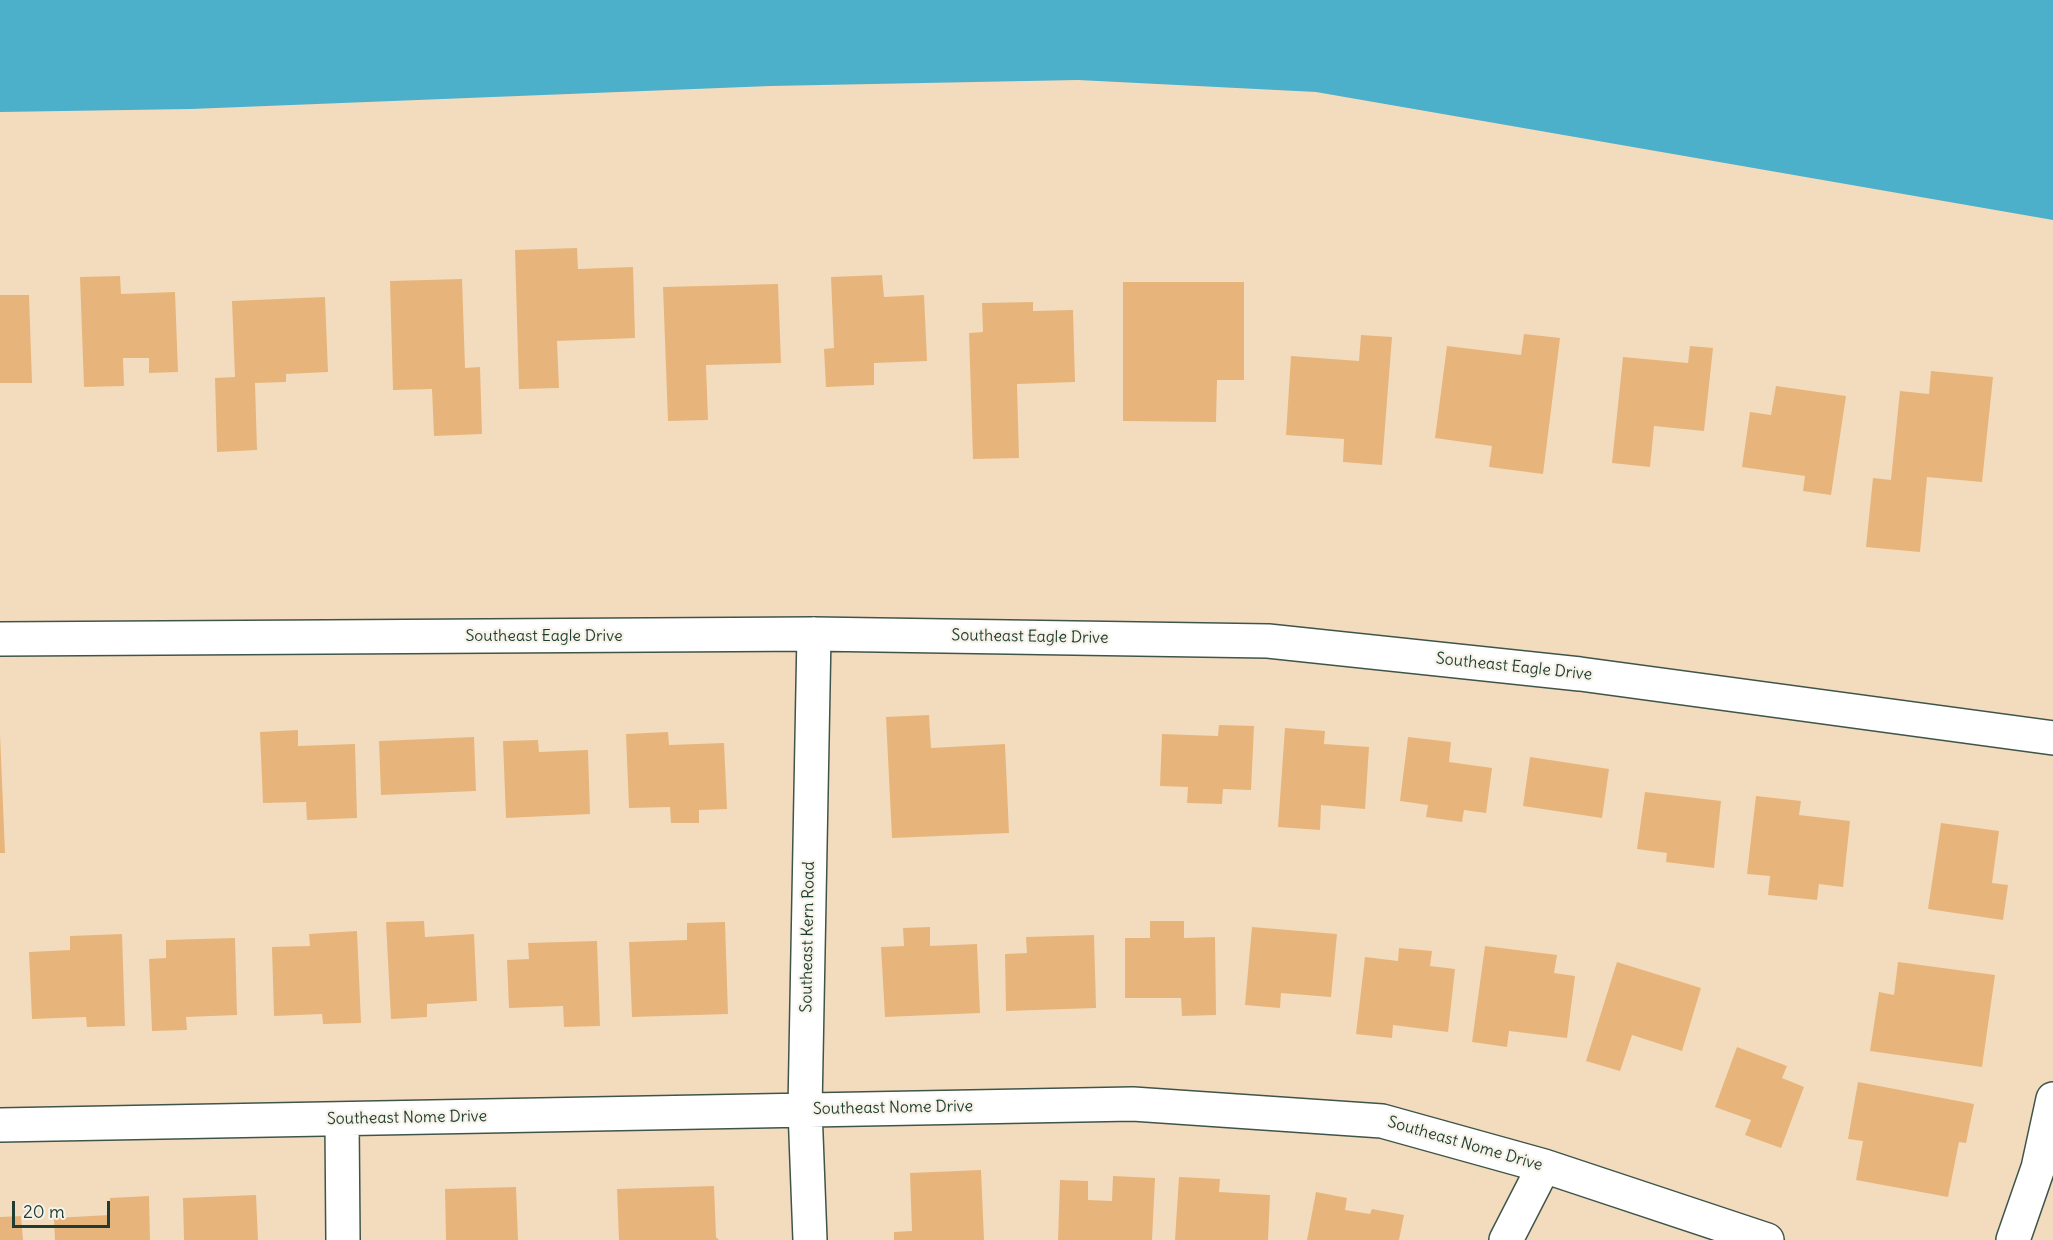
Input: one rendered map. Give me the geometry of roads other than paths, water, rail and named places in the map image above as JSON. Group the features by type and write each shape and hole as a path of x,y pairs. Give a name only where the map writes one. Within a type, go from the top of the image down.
{"street":[{"name":"Southeast Eagle Drive","path":"0,639 814,634 1268,641 1580,674 2053,738"},
{"name":"Southeast Kern Road","path":"810,1240 805,1109 814,634"},
{"path":"2013,1240 2038,1168 2053,1099"},
{"name":"Southeast Nome Drive","path":"0,1125 1133,1104 1382,1120 1544,1166 1767,1240"},
{"path":"342,1120 343,1240"},
{"path":"1506,1240 1544,1166"}],"water":[{"path":"0,0 2053,0 2053,220 1316,92 1078,80 770,86 191,109 0,112"}]}
